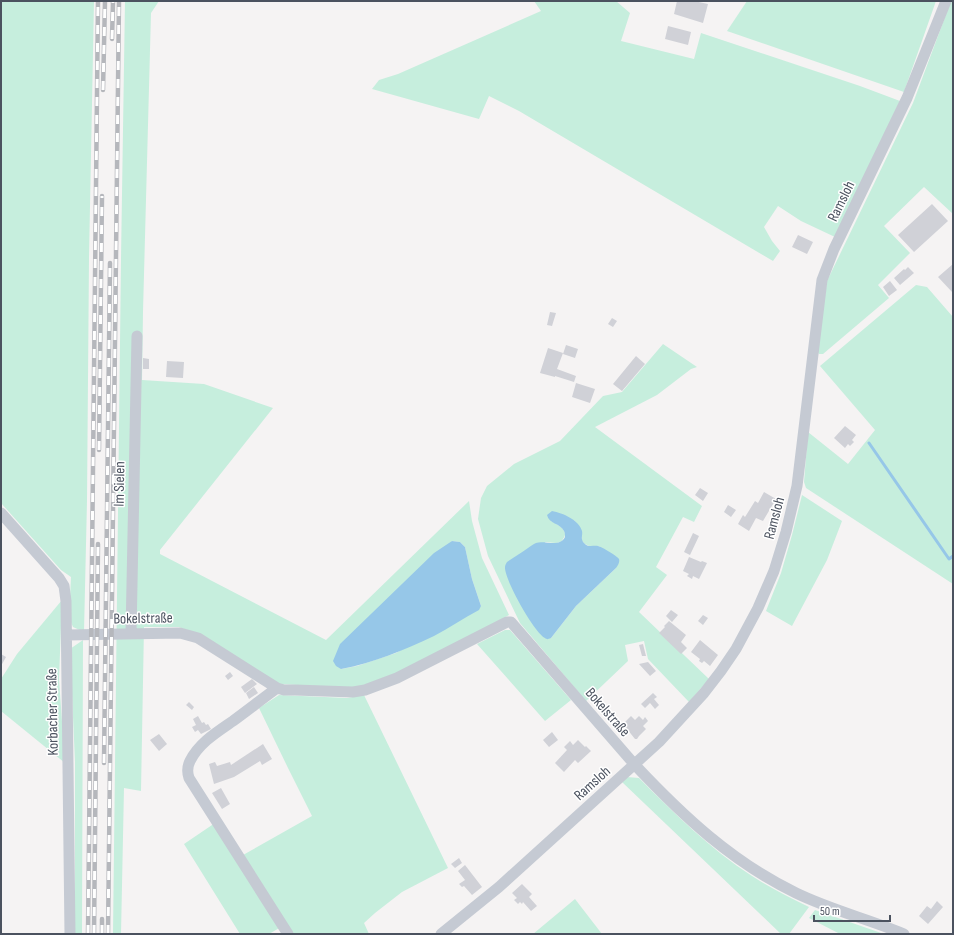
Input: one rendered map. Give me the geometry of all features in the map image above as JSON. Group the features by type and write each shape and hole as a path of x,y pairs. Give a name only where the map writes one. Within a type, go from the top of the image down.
{"street":[{"path":"947,1 953,4"},
{"name":"Ramsloh","path":"441,934 499,887 659,742 704,694 736,649 758,608 774,571 786,532 797,486 822,280 834,249 907,98 947,1"},
{"name":"Im Sielen","path":"131,634 137,336"},
{"name":"Korbacher Straße","path":"1,513 59,578 64,586 67,635 70,934"},
{"name":"Bokelstraße","path":"67,635 180,632 205,642 277,688 284,690 354,692 365,690 397,678 507,622 511,622 635,765 691,822 728,852 744,864 795,893 815,902 904,934"},
{"path":"277,688 201,746 190,761 187,773 288,934"}],"green space":[{"path":"1,1 94,1 84,632 73,627 69,618 71,577 61,570 1,503"},
{"path":"125,1 159,1 151,13 142,380 204,384 273,408 160,550 160,554 326,640 469,501 472,521 482,558 509,615 421,663 378,681 353,688 279,684 207,638 179,627 144,627 141,791 124,788 121,934 113,934","holes":["452,541 460,542 465,547 472,579 481,606 396,653 357,666 341,669"]},
{"path":"534,1 616,1 630,13 621,41 694,59 701,33 860,86 900,101 835,237 801,221 778,206 764,227 780,251 773,261 519,111 489,96 479,119 372,89 379,80 398,74 541,11"},
{"path":"747,1 936,1 904,92 727,31"},
{"path":"951,1 953,1 953,214 924,187 884,226 910,253 878,285 889,298 823,354 819,354 817,351 827,281 913,103"},
{"path":"916,285 927,287 953,317 953,584 806,488 804,482 808,432 848,464 875,430 820,366"},
{"path":"663,344 697,367 691,369 657,395 595,427 702,506 694,522 683,517 656,567 667,575 639,612 709,679 689,702 648,659 644,641 625,645 628,661 586,701 520,623 488,556 478,519 481,498 487,486 514,464 560,441 603,396 622,392","holes":["574,520 581,531 582,541 589,546 599,546 616,568 576,606 551,638 545,542 559,543 565,536 562,528 551,521"]},
{"path":"802,495 842,521 827,560 792,626 766,611 781,573"},
{"path":"62,600 59,679 65,763 1,711 1,679 17,654"},
{"path":"505,630 510,630 571,700 545,721 477,644"},
{"path":"83,640 82,934 75,934 75,762 70,649"},
{"path":"279,695 347,698 364,695 448,868 402,892 375,913 364,923 369,934 293,934 243,855 312,816 259,708"},
{"path":"627,777 639,778 693,830 752,876 809,907 789,934 781,934 622,782"},
{"path":"215,823 281,927 269,934 240,934 184,844"},
{"path":"575,899 602,934 533,934"},
{"path":"815,910 884,934 840,934 809,918"}],"water":[{"path":"552,511 566,515 578,524 582,531 582,540 586,545 603,548 618,558 619,561 616,568 576,606 551,638 546,639 540,634 520,605 509,582 505,565 507,562 535,543 556,543 563,540 565,533 562,528 548,518 547,515"},
{"path":"452,541 460,542 465,547 472,579 481,606 479,610 434,636 400,651 377,660 341,669 336,666 333,661 340,644 434,553"}],"building":[{"path":"677,1 694,1 708,4 703,23 674,14"},
{"path":"668,26 691,32 688,45 665,39"},
{"path":"932,204 948,221 914,252 898,235"},
{"path":"798,235 813,242 807,254 792,247"},
{"path":"953,264 953,293 938,277"},
{"path":"908,267 914,273 900,285 894,278"},
{"path":"890,281 897,290 889,296 883,287"},
{"path":"550,312 556,313 552,326 547,325"},
{"path":"612,318 617,321 613,327 608,324"},
{"path":"566,345 578,349 575,358 563,354"},
{"path":"548,348 563,353 557,369 576,376 574,382 540,373"},
{"path":"636,356 645,364 622,391 613,384"},
{"path":"143,358 149,359 149,369 143,369"},
{"path":"167,361 184,362 183,378 166,377"},
{"path":"576,383 595,389 590,403 572,397"},
{"path":"845,426 856,435 852,440 854,442 850,446 848,444 845,448 834,438"},
{"path":"700,488 708,493 703,501 695,495"},
{"path":"764,492 776,499 763,521 756,518 749,531 738,524 743,515 745,517 755,501 758,503"},
{"path":"728,505 736,510 731,517 724,512"},
{"path":"693,533 699,536 690,555 684,552"},
{"path":"689,557 707,563 699,579 693,576 692,579 687,576 689,574 683,571"},
{"path":"671,610 678,615 672,622 666,616"},
{"path":"703,615 708,618 703,625 698,621"},
{"path":"669,621 686,635 681,642 687,648 681,654 659,633"},
{"path":"700,640 718,655 710,666 704,661 702,663 699,661 700,659 691,652"},
{"path":"643,644 646,656 642,656 639,645"},
{"path":"1,654 6,657 1,666"},
{"path":"648,662 656,671 650,676 639,664"},
{"path":"230,672 233,676 228,680 225,676"},
{"path":"252,679 257,684 245,693 241,687"},
{"path":"254,687 258,693 249,699 246,693"},
{"path":"653,693 657,697 654,699 659,705 655,709 650,703 645,708 641,704"},
{"path":"189,702 194,707 192,710 186,705"},
{"path":"198,716 202,723 204,722 206,725 208,724 211,729 201,734 198,730 195,732 192,727 196,725 193,719"},
{"path":"631,716 635,720 639,716 643,720 645,717 648,721 643,726 646,729 637,739 635,739 623,724"},
{"path":"552,732 558,740 549,747 543,740"},
{"path":"159,734 167,744 159,751 150,740"},
{"path":"578,740 591,751 578,763 575,760 564,772 555,763 567,750 564,747 570,741 573,745"},
{"path":"263,744 272,759 262,765 260,761 234,777 214,784 209,764 215,762 217,766 230,762 231,765"},
{"path":"221,788 230,804 222,809 212,793"},
{"path":"459,858 462,863 455,868 451,864"},
{"path":"465,865 482,887 472,895 464,886 462,887 459,884 465,880 458,871"},
{"path":"522,884 532,894 529,897 537,906 531,911 523,902 522,904 520,902 518,904 514,900 517,898 512,893"},
{"path":"937,901 943,907 928,924 919,916 927,906 931,909"}],"waterway":[{"path":"869,443 949,559 953,556"}],"railway":[{"path":"88,934 98,1"},
{"path":"103,90 105,1"},
{"path":"112,39 113,1"},
{"path":"108,934 119,1"},
{"path":"99,450 102,196"},
{"path":"104,763 110,263"},
{"path":"94,934 98,544"},
{"path":"102,919 102,934"}]}
